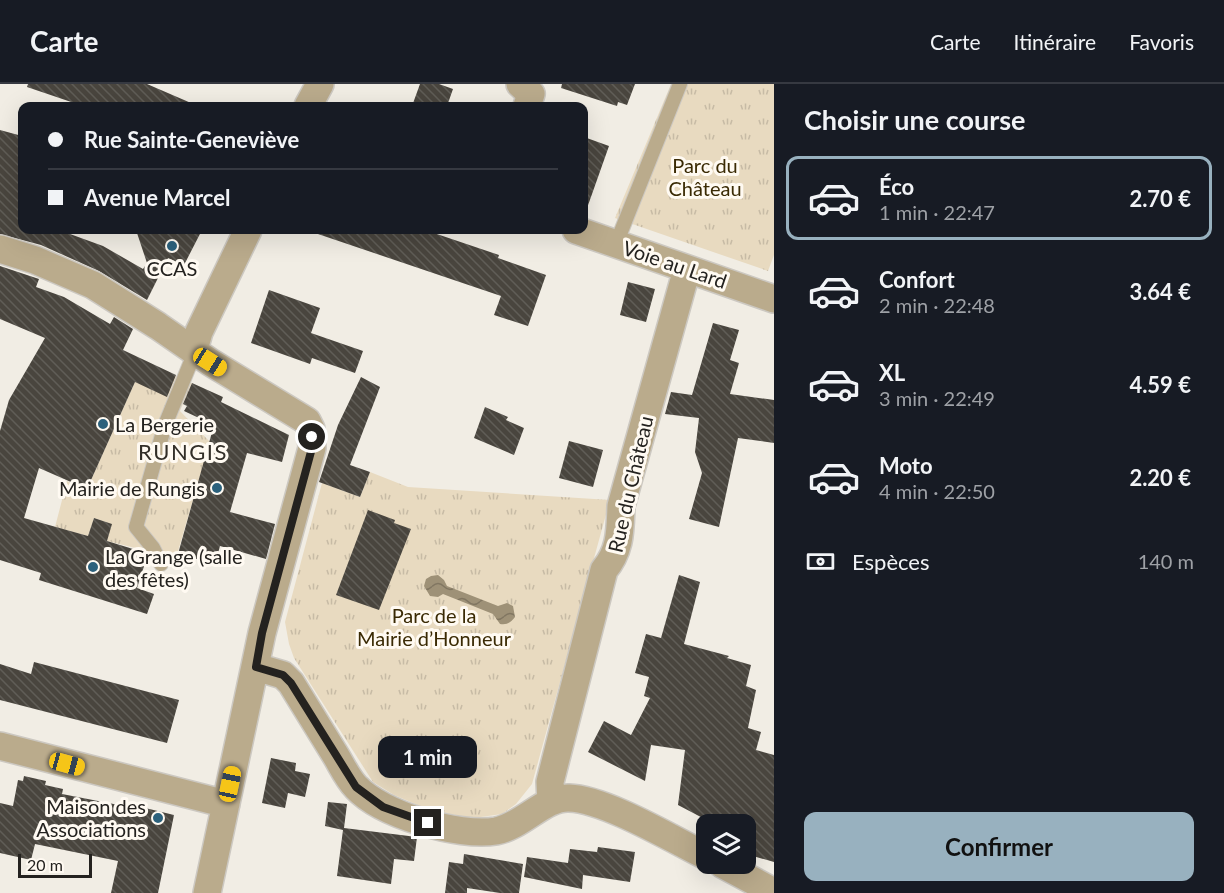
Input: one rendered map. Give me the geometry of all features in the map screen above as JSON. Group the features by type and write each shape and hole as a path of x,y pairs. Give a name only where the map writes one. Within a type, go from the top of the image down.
{"street":[{"path":"310,102 320,84"},
{"path":"520,84 531,94 529,102"},
{"path":"192,357 199,332 247,234"},
{"name":"Voie au Lard","path":"587,234 774,298"},
{"path":"0,249 35,260 93,285 192,357 210,362 307,421 311,429 312,448 273,593 207,893"},
{"name":"Rue du Château","path":"551,802 550,782 604,570 613,560 620,543 621,506 687,269"},
{"path":"256,667 283,675 291,683 356,787 383,807 442,828 472,832 496,831 518,824 551,802 567,798 587,800 618,812 696,851"},
{"path":"0,746 226,804"},
{"path":"741,874 774,892"}],"lane":[{"path":"616,244 680,84"},
{"path":"160,564 153,548 136,527 165,425 192,357"}],"green space":[{"name":"Parc du Château","path":"671,84 774,84 774,255 768,271 615,218"},
{"path":"173,375 192,383 180,411 210,442 176,558 107,541 111,524 94,518 88,536 55,527 67,481 87,489 135,382"},
{"name":"Parc de la Mairie d’Honneur","path":"370,472 408,487 610,500 532,784 516,804 502,814 474,818 443,813 394,795 373,782 294,658 285,622 322,483 360,497"}],"water":[{"path":"438,575 447,586 498,606 507,603 513,606 515,617 508,623 500,624 493,614 443,594 438,597 430,596 424,586 426,579"}],"building":[{"path":"28,84 147,84 189,102 71,102 27,87"},
{"path":"420,84 439,84 453,89 448,102 413,102"},
{"path":"562,84 635,84 627,105 618,102 617,106 561,88"},
{"path":"0,130 18,135 18,234 70,234 103,246 143,269 147,263 137,234 200,234 184,265 168,258 147,300 99,271 41,245 0,234"},
{"path":"588,138 609,146 588,205"},
{"path":"318,234 437,234 499,255 498,258 546,275 528,326 494,315 501,296"},
{"path":"0,266 39,279 36,287 64,297 110,324 114,317 133,329 123,350 176,375 167,397 135,382 87,489 39,468 24,518 88,536 94,518 112,524 107,541 146,553 147,557 137,588 154,594 147,614 39,580 41,573 0,560 0,431 9,400 45,338 0,319"},
{"path":"628,282 655,289 646,322 620,315"},
{"path":"269,290 320,308 311,333 363,351 355,373 312,358 310,364 251,343"},
{"path":"713,323 739,330 730,360 739,363 730,394 774,400 774,443 738,438 719,527 689,519 702,473 695,452 699,418 665,414 671,392 692,395"},
{"path":"361,377 380,387 350,465 370,472 360,497 319,482 338,425"},
{"name":"Mairie de Rungis","path":"192,383 223,397 221,402 289,435 282,462 247,453 230,512 275,524 266,559 220,546 215,564 178,554 214,425 184,411 187,406 183,404"},
{"path":"485,407 508,417 506,420 524,428 514,455 474,438"},
{"path":"569,441 603,450 593,487 559,478"},
{"path":"368,510 411,529 379,610 336,595"},
{"path":"679,575 700,582 684,644 729,656 727,658 751,665 746,686 756,690 748,728 761,732 756,750 774,755 774,862 756,857 756,814 696,814 678,805 685,750 651,745 645,781 588,752 604,721 631,735 650,698 644,696 649,677 635,673 646,634 661,638"},
{"path":"34,662 179,700 167,743 0,700 0,664 31,674"},
{"path":"271,758 296,763 295,771 310,774 305,797 288,793 285,808 262,803"},
{"path":"24,776 46,781 45,785 63,789 62,794 129,807 129,804 174,815 158,893 111,893 118,861 35,844 31,860 0,853 0,803 13,806 18,780 23,781"},
{"path":"328,802 347,804 344,828 417,837 414,861 394,859 391,884 337,876 343,830 325,826"},
{"path":"598,847 635,852 630,882 583,875 582,889 524,877 527,857 568,863 570,849 597,852"},
{"path":"464,854 523,864 519,893 500,893 467,888 467,893 445,893 449,862 463,864"}],"place":[{"name":"CCAS","path":"172,246"},
{"name":"La Bergerie","path":"103,424"},
{"name":"Mairie de Rungis","path":"217,488"},
{"name":"La Grange (salle des fêtes)","path":"93,567"},
{"name":"Maison des Associations","path":"158,818"}],"district":[{"name":"RUNGIS","path":"183,451"}],"route":[{"path":"312,437 312,448 262,633 256,667 283,675 291,683 356,787 383,807 428,823"}]}
